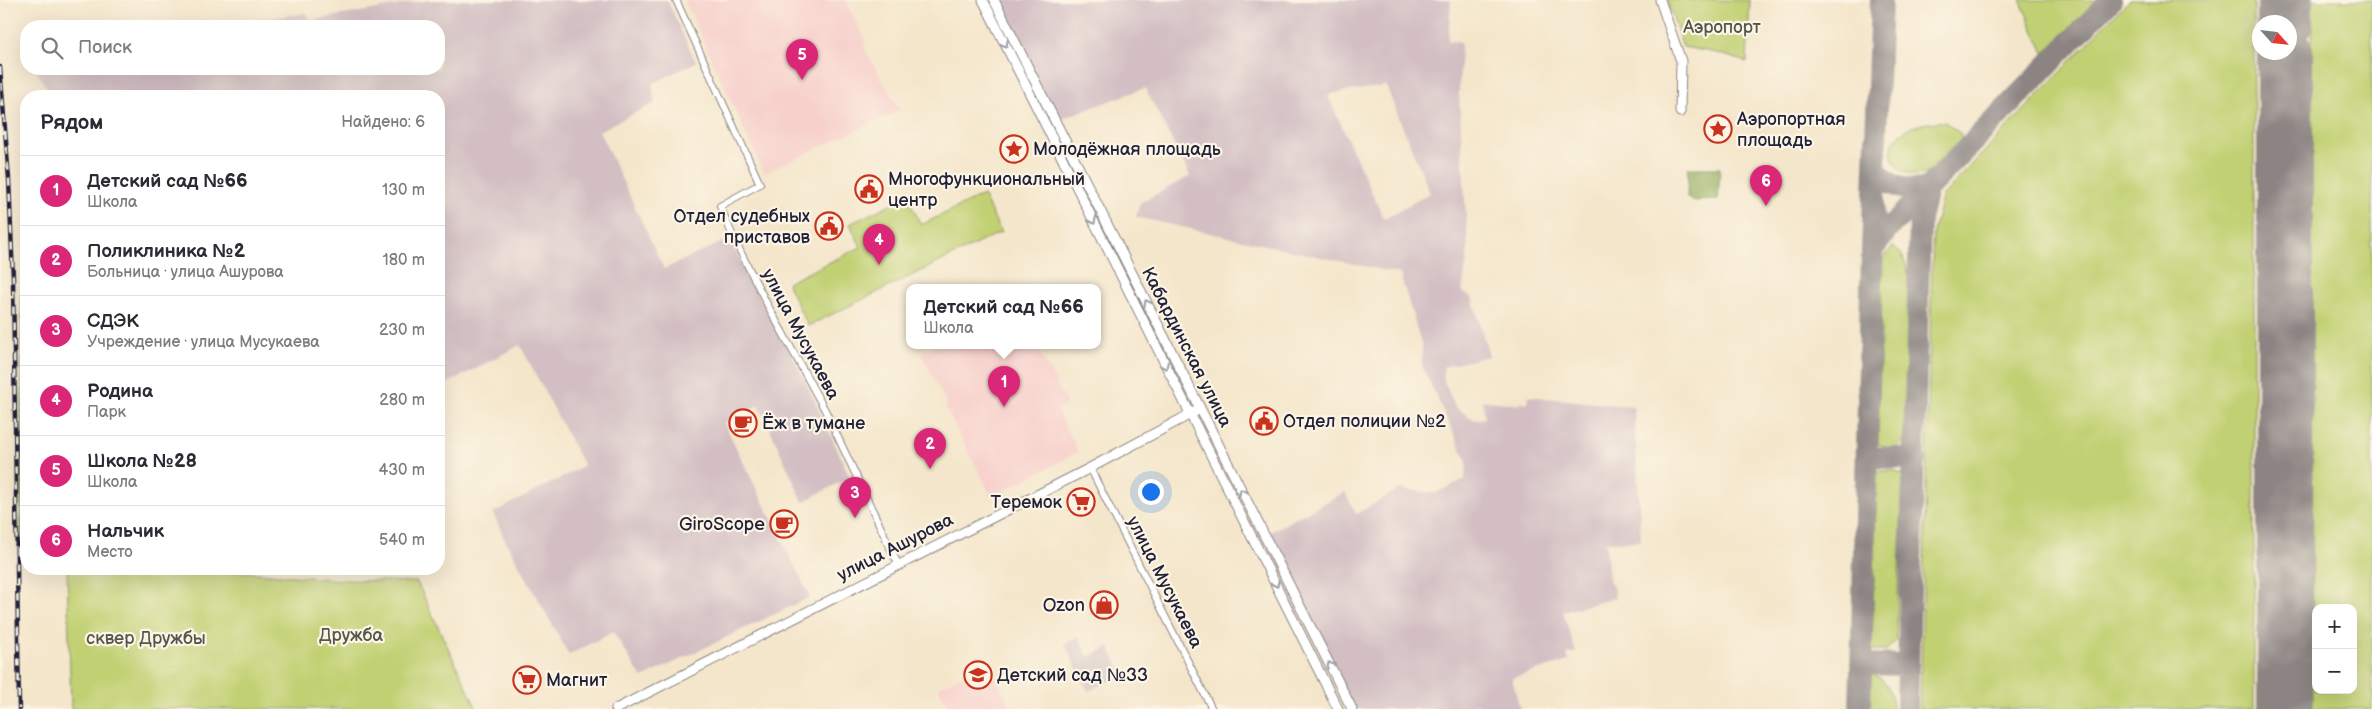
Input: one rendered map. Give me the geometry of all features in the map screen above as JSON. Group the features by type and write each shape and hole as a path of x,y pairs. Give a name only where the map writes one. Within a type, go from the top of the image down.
{"main road":[{"name":"Кабардинская улица","path":"984,0 1189,415 1338,709"},
{"name":"Кабардинская улица","path":"994,0 1352,709"},
{"path":"1660,0 1681,60 1680,112"},
{"name":"улица Ашурова","path":"616,709 1090,468 1200,409"}],"street":[{"name":"улица Мусукаева","path":"676,0 760,184 720,206 735,241 767,304 826,412 898,564"},
{"name":"улица Мусукаева","path":"1090,468 1212,709"}],"shaded area":[{"path":"428,0 667,0 696,62 652,84 655,103 599,131 664,269 729,239 805,380 850,477 803,502 759,405 724,423 810,597 642,678 613,632 569,655 504,538 493,513 584,466 520,345 445,385 445,90 48,90 39,75 445,75 445,20 315,20"},
{"path":"684,0 845,0 864,37 865,50 900,110 764,173"},
{"path":"994,0 1451,0 1448,41 1461,42 1459,94 1468,251 1462,292 1472,297 1489,356 1443,367 1444,382 1456,408 1475,420 1485,418 1482,400 1520,405 1521,402 1527,403 1528,396 1634,407 1641,541 1606,542 1609,580 1613,586 1615,598 1563,612 1576,652 1567,654 1569,661 1512,678 1520,709 1482,709 1478,703 1464,709 1352,709 1264,535 1345,492 1356,514 1400,489 1435,493 1465,479 1467,462 1422,366 1422,346 1400,274 1136,217 1140,203 1190,176 1145,88 1055,121","holes":["1386,86 1430,193 1384,219 1328,96 1335,93"]},
{"path":"307,13 309,20 260,20"},
{"path":"929,349 1039,349 1067,404 1057,410 1078,452 992,497 946,409 946,402 921,353"},
{"path":"1079,637 1088,657 1109,647 1123,675 1088,691 1065,644"},
{"name":"Детский сад №33","path":"987,662 1012,709 950,709 938,688"}],"green space":[{"name":"Аэропорт","path":"1667,0 1750,0 1747,62 1717,53 1683,47"},
{"path":"2020,0 2100,0 2045,55"},
{"path":"2129,0 2254,0 2252,60 2254,60 2254,709 1920,709 1933,232 1943,195"},
{"path":"2312,0 2372,0 2372,709 2313,709 2313,694 2357,694 2357,604 2313,604"},
{"path":"1945,122 1961,134 1961,141 1942,161 1930,171 1920,175 1910,174 1895,164 1892,146 1897,137 1915,126"},
{"path":"1688,168 1720,168 1718,200 1692,201 1687,197"},
{"path":"983,195 1001,232 808,326 787,283 861,247 850,224 907,196 921,225"},
{"path":"1893,246 1903,258 1907,268 1909,283 1904,441 1894,450 1878,444 1883,258"},
{"path":"1892,470 1903,475 1896,641 1887,650 1872,650 1877,472"},
{"name":"сквер Дружбы","path":"67,575 281,575 344,580 417,582 477,709 71,709"},
{"path":"1871,674 1881,679 1888,687 1892,697 1893,709 1870,709"}],"taxiway":[{"path":"1860,709 1872,251 1881,0"},
{"path":"1872,251 1888,229 2111,0"},
{"path":"1875,168 1891,184 1911,189 1927,189"},
{"path":"1907,709 1920,219 1927,189"},
{"path":"1868,457 1915,459"},
{"path":"1861,664 1908,665"}],"runway":[{"path":"2285,0 2285,15"},
{"path":"2285,60 2285,709"}],"railway":[{"path":"0,67 9,179 13,278 19,709"}],"place":[{"name":"Школа №28","path":"802,80"},
{"name":"Аэропортная площадь","path":"1718,129"},
{"name":"Молодёжная площадь","path":"1014,149"},
{"name":"Многофункциональный центр","path":"869,189"},
{"name":"Нальчик","path":"1766,206"},
{"name":"Отдел судебных приставов","path":"829,226"},
{"name":"Родина","path":"879,265"},
{"name":"Детский сад №66","path":"1004,407"},
{"name":"Отдел полиции №2","path":"1264,421"},
{"name":"Ёж в тумане","path":"743,423"},
{"name":"Поликлиника №2","path":"930,469"},
{"name":"Теремок","path":"1081,502"},
{"name":"СДЭК","path":"855,518"},
{"name":"GiroScope","path":"784,524"},
{"name":"Ozon","path":"1104,605"},
{"name":"Детский сад №33","path":"978,675"},
{"name":"Магнит","path":"527,680"}],"park label":[{"name":"Дружба","path":"351,635"}]}
